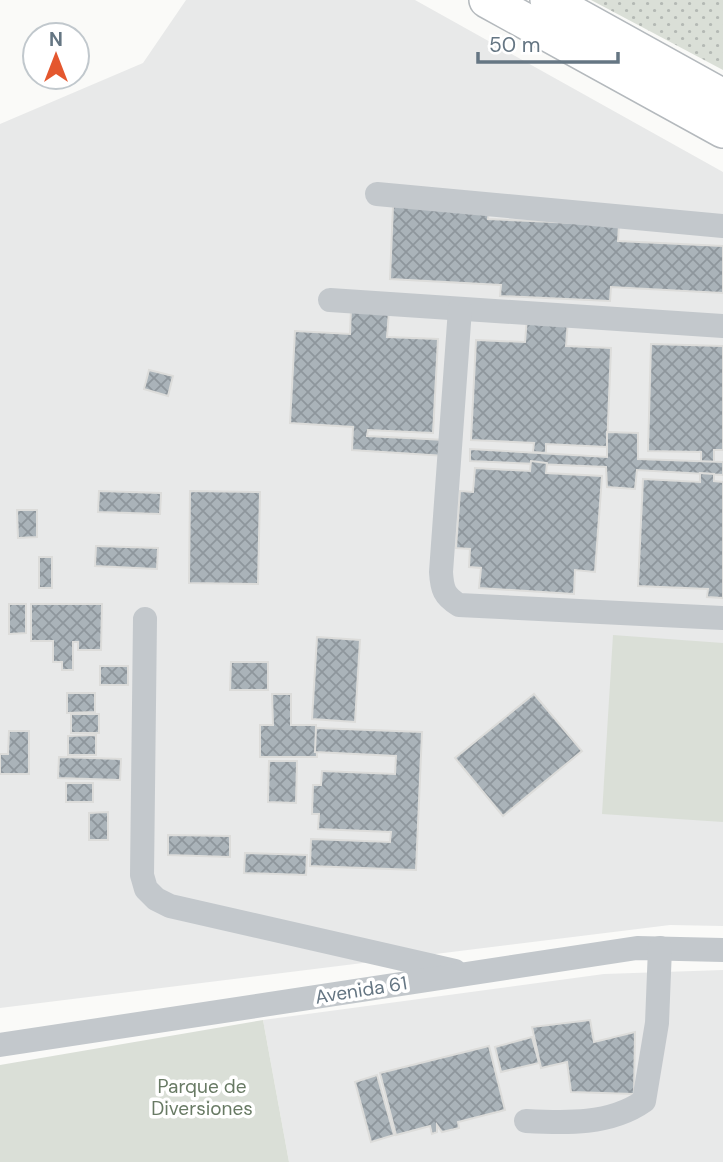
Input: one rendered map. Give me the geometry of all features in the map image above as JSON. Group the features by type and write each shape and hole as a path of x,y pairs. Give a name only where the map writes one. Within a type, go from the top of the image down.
{"highway":[{"path":"487,0 723,130"},
{"path":"548,0 723,97"}],"street":[{"path":"377,194 723,226"},
{"path":"330,300 723,326"},
{"path":"460,309 441,572 442,587 447,597 459,605 723,618"},
{"path":"145,619 142,875 151,894 170,906 218,920 469,974"},
{"name":"Avenida 61","path":"0,1045 637,948 723,950"},
{"path":"526,1121 559,1122 613,1117 644,1101 657,1023 660,948"}],"shaded area":[{"path":"186,0 415,0 723,172 723,926 670,925 0,1008 0,124 77,91 91,91 91,85 143,63"},
{"path":"723,970 723,1162 289,1162 263,1020 604,974"}],"green space":[{"path":"591,0 723,0 723,70"},
{"path":"613,635 723,643 723,822 602,814"},
{"name":"Parque de Diversiones","path":"263,1020 289,1162 0,1162 0,1065"}],"building":[{"path":"393,206 489,211 488,219 619,225 618,241 723,246 723,293 611,287 610,301 500,296 501,285 390,279"},
{"path":"351,309 389,311 387,337 438,339 433,433 368,430 367,436 446,440 446,456 352,450 353,427 290,423 295,331 350,334"},
{"path":"527,318 568,320 566,346 611,348 607,447 546,444 546,453 533,452 534,443 471,440 476,340 525,342"},
{"path":"651,344 723,346 723,450 714,450 714,462 701,462 701,452 648,451"},
{"path":"149,370 173,376 168,396 144,389"},
{"path":"607,432 638,433 638,459 723,462 723,475 637,470 635,489 607,487 606,467 470,461 470,449 607,457"},
{"path":"531,461 547,463 546,473 602,476 595,572 575,570 574,594 479,588 481,568 469,567 470,549 456,548 460,491 473,492 475,468 530,471"},
{"path":"700,473 714,474 714,481 723,482 723,598 707,597 708,589 638,586 643,479 700,482"},
{"path":"99,491 161,493 160,514 98,512"},
{"path":"190,491 260,492 258,584 189,583"},
{"path":"17,510 37,510 37,537 18,538"},
{"path":"96,546 158,548 157,569 95,566"},
{"path":"39,557 52,557 52,588 39,588"},
{"path":"9,604 26,604 26,633 9,634"},
{"path":"31,604 102,604 101,650 78,650 78,642 73,642 73,670 62,670 62,662 53,662 53,641 31,641"},
{"path":"317,637 360,640 355,722 312,719"},
{"path":"231,662 268,662 268,690 230,690"},
{"path":"100,666 128,666 128,685 100,685"},
{"path":"67,693 95,693 95,712 67,713"},
{"path":"272,694 291,694 291,725 316,725 317,757 260,757 260,725 273,725"},
{"path":"534,694 582,751 503,816 455,758"},
{"path":"71,714 99,714 99,733 71,733"},
{"path":"316,728 422,732 416,870 310,866 311,839 390,842 391,832 318,829 319,814 312,814 313,785 321,785 322,771 395,774 396,756 315,752"},
{"path":"9,731 29,731 29,774 0,774 0,754 8,754"},
{"path":"96,735 96,755 68,755 68,736"},
{"path":"59,757 121,759 120,780 58,778"},
{"path":"269,761 297,761 296,803 268,802"},
{"path":"66,783 93,783 93,802 66,802"},
{"path":"108,812 108,840 89,840 89,813"},
{"path":"168,835 230,836 230,857 168,855"},
{"path":"245,853 307,855 306,875 244,873"},
{"path":"590,1020 594,1042 635,1032 634,1094 571,1092 567,1062 541,1068 532,1027"},
{"path":"532,1037 539,1063 501,1072 495,1047"},
{"path":"489,1046 505,1110 458,1122 459,1128 442,1132 437,1125 437,1132 432,1134 430,1126 396,1135 380,1073"},
{"path":"377,1075 394,1135 371,1142 355,1082"}]}
